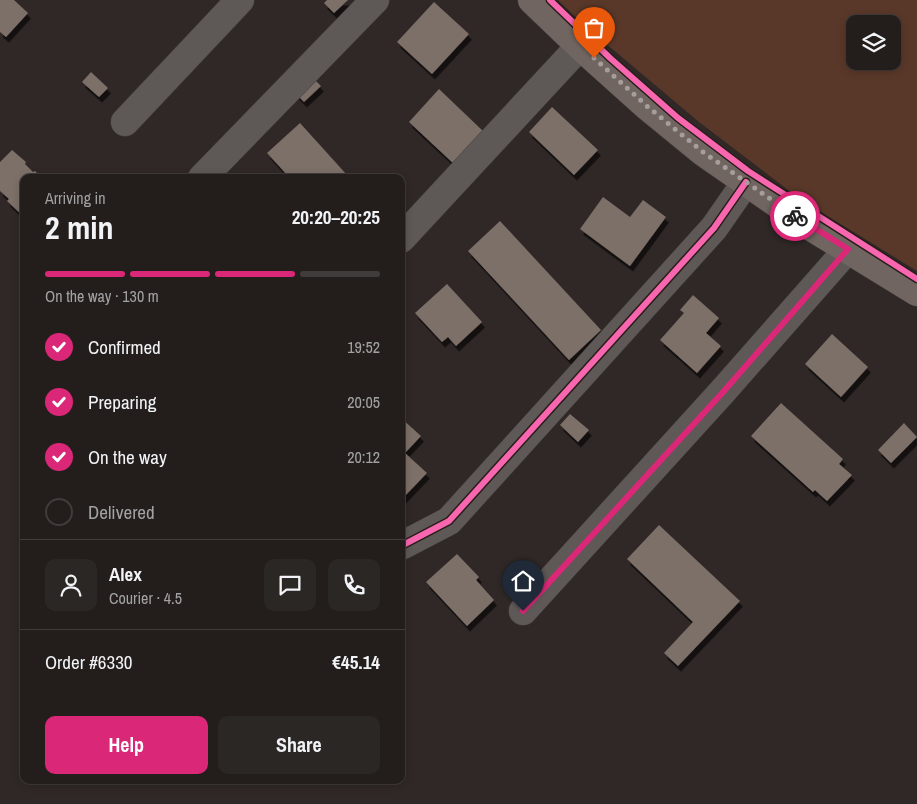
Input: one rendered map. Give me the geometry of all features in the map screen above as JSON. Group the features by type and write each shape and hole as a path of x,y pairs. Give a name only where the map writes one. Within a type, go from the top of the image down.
{"main road":[{"path":"532,0 655,113 703,152 808,225 917,292"}],"street":[{"path":"125,122 240,0"},
{"path":"206,174 375,0"},
{"path":"405,235 580,46"},
{"path":"405,545 448,522 714,228 746,182"},
{"path":"523,611 724,391 848,249"}],"shaded area":[{"path":"558,0 917,0 917,271 800,199 699,122 585,26"}],"building":[{"path":"0,0 14,0 28,13 6,37 0,32"},
{"path":"327,0 348,0 334,13 324,3"},
{"path":"434,2 469,34 432,74 397,42"},
{"path":"91,72 108,88 99,97 82,82"},
{"path":"312,77 321,86 304,102 296,94"},
{"path":"439,89 484,132 454,164 409,122"},
{"path":"552,107 598,150 574,175 529,132"},
{"path":"300,123 346,174 286,174 267,153"},
{"path":"12,150 26,162 25,164 33,172 35,171 38,174 20,174 20,213 7,201 9,199 0,191 0,162"},
{"path":"603,197 630,217 643,200 666,217 630,266 580,229"},
{"path":"500,221 601,330 569,360 468,251"},
{"path":"447,284 482,322 456,346 448,337 442,342 415,313"},
{"path":"693,295 719,318 706,333 721,346 697,373 660,340 684,313 680,310"},
{"path":"832,334 868,367 841,397 805,364"},
{"path":"781,403 843,459 839,464 852,475 827,501 815,490 813,492 751,436"},
{"path":"570,414 589,430 578,442 560,425"},
{"path":"405,422 421,436 405,453"},
{"path":"904,423 917,437 891,463 878,450"},
{"path":"405,453 427,473 405,496"},
{"path":"659,525 740,601 678,666 664,653 693,622 627,559"},
{"path":"457,554 479,577 476,580 494,600 467,626 426,582"}],"cycle path":[{"path":"550,0 610,58 678,118 748,171 917,279"},
{"path":"405,544 449,521 714,228 746,182"}],"way so far":[{"path":"594,58 648,107 703,152 795,216"}],"route":[{"path":"523,611 724,391 848,249 795,216"}]}
